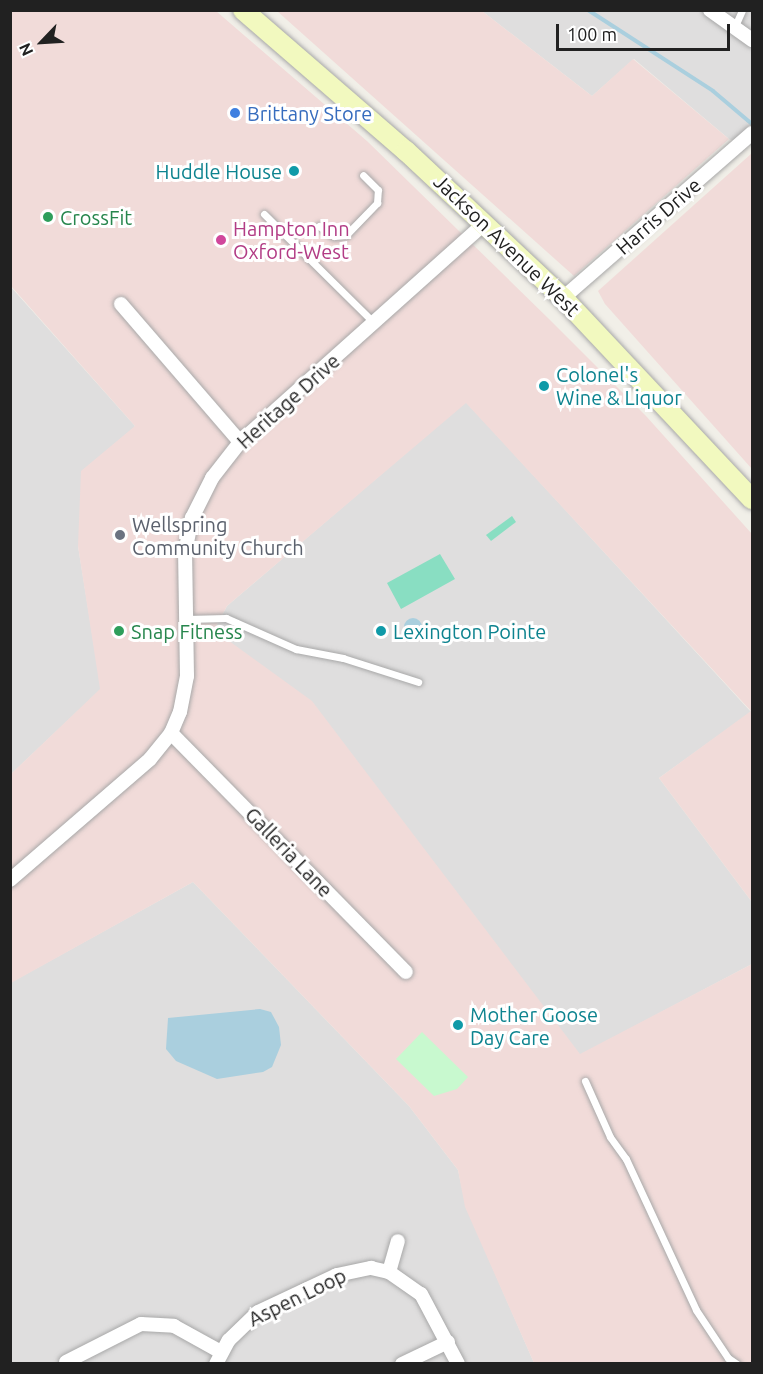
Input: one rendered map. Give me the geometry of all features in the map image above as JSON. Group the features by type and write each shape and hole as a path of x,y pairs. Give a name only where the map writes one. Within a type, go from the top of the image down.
{"main road":[{"name":"Jackson Avenue West","path":"243,10 485,223 563,298 753,499"}],"street":[{"path":"710,10 753,40"},
{"name":"Harris Drive","path":"563,298 752,134"},
{"name":"Heritage Drive","path":"10,880 150,759 171,733 185,693 184,553 192,518 212,478 240,442 485,223"},
{"path":"121,304 240,442"},
{"name":"Galleria Lane","path":"171,733 406,972"},
{"path":"398,1241 389,1272 422,1294 458,1364"},
{"name":"Aspen Loop","path":"218,1358 241,1325 258,1312 337,1275 371,1268 389,1272"},
{"path":"62,1363 141,1324 174,1326 218,1358"},
{"path":"402,1364 448,1342"}],"lane":[{"path":"735,26 742,10"},
{"path":"319,226 334,236 346,235 377,202 378,190 363,175"},
{"path":"264,214 375,323"},
{"path":"186,619 226,618 296,649 343,658 417,682"},
{"path":"585,1081 610,1137 626,1159 696,1310 728,1358 737,1364"}],"shaded area":[{"path":"11,11 216,11 367,141 646,416 752,534 752,902 659,778 751,711 466,403 227,606 214,630 312,701 580,1054 752,964 752,1363 534,1363 465,1207 458,1170 409,1106 193,882 11,983 11,774 100,689 78,546 81,471 135,426 11,286"},
{"path":"277,11 482,11 592,96 633,59 729,139 574,276"},
{"path":"482,11 752,11 752,146 729,139 634,59 592,96"},
{"path":"752,153 752,469 605,304 598,291"},
{"path":"10,286 135,426 78,546 101,689 11,774"},
{"path":"466,402 751,712 659,778 752,902 752,964 580,1055 214,630 227,606"},
{"path":"193,882 409,1106 458,1170 466,1207 534,1363 11,1363 10,983"}],"green space":[{"path":"512,516 516,522 491,541 486,535"},
{"path":"440,554 455,579 401,609 387,583"},
{"path":"422,1032 468,1077 457,1089 434,1096 396,1059"}],"water":[{"path":"409,618 417,618 422,623 420,634 409,636 404,631 404,623"},
{"path":"260,1009 271,1012 279,1027 281,1045 272,1067 263,1072 217,1079 176,1061 166,1049 168,1018"}],"waterway":[{"path":"588,10 713,91 752,124"}],"place":[{"name":"Brittany Store","path":"235,113"},
{"name":"Huddle House","path":"294,171"},
{"name":"CrossFit","path":"48,217"},
{"name":"Hampton Inn Oxford-West","path":"221,240"},
{"name":"Colonel's Wine & Liquor","path":"544,386"},
{"name":"Wellspring Community Church","path":"120,535"},
{"name":"Snap Fitness","path":"119,631"},
{"name":"Lexington Pointe","path":"381,631"},
{"name":"Mother Goose Day Care","path":"458,1025"}]}
